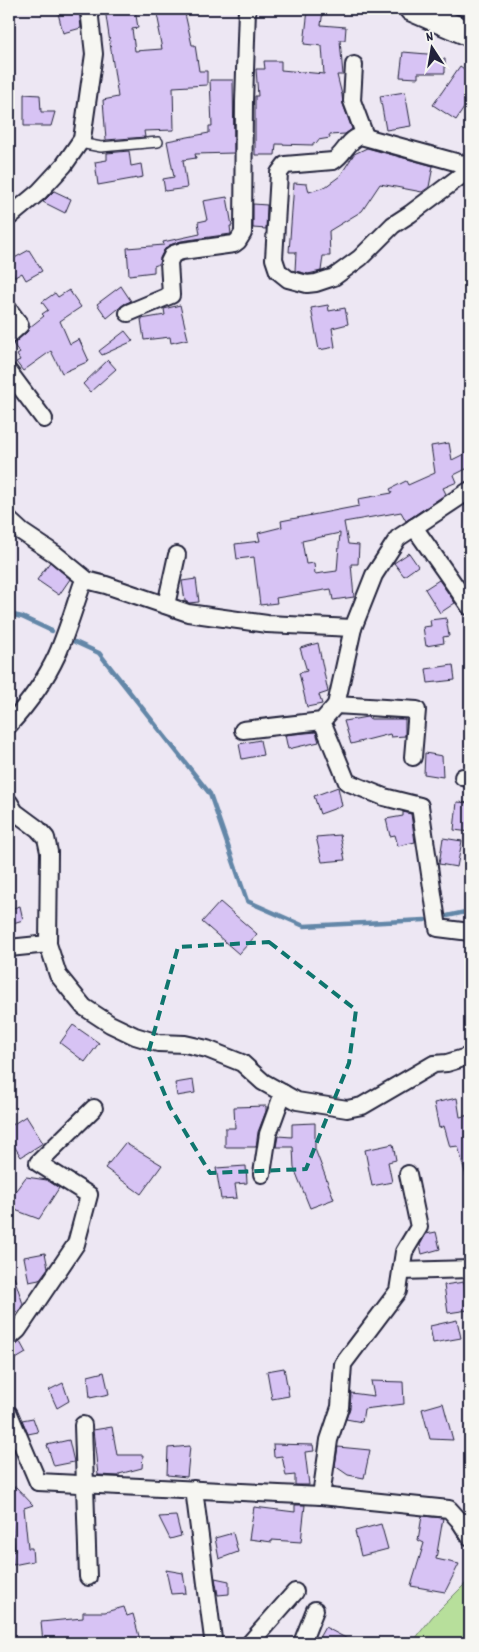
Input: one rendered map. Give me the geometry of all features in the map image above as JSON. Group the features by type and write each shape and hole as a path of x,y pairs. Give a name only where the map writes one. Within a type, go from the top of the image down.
{"street":[{"path":"9,217 39,192 64,165 82,139 94,54 89,9"},
{"path":"128,313 171,295 170,262 173,254 182,251 234,244 243,233 247,9"},
{"path":"412,9 470,34"},
{"path":"354,65 352,101 365,136"},
{"path":"365,136 470,167 410,214 392,225 360,258 334,277 307,284 282,276 276,268 274,259 280,170 286,165 333,161 338,158 351,140 365,136"},
{"path":"9,310 20,324 9,335"},
{"path":"9,372 44,419"},
{"path":"243,730 322,721 336,705 353,628 374,575 398,538 470,490"},
{"path":"9,520 22,532 55,554 88,581 106,585 188,613 267,624 353,628"},
{"path":"414,527 470,607"},
{"path":"166,605 177,555"},
{"path":"9,725 39,688 57,655 82,585 88,581"},
{"path":"336,705 417,710 413,757"},
{"path":"322,721 347,782 384,797 420,806 438,928 470,932"},
{"path":"9,802 15,812 38,829 46,838 49,852 48,944 58,975 84,1007 110,1024 135,1036 158,1043 185,1044 207,1049 242,1064 263,1082 297,1101 348,1109 362,1106 434,1064 446,1063 470,1056"},
{"path":"9,948 48,944"},
{"path":"262,1174 268,1134 283,1093"},
{"path":"9,1338 18,1330 76,1244 89,1195 38,1164 94,1108"},
{"path":"321,1496 329,1440 340,1407 343,1364 398,1291 404,1252 419,1227 408,1174"},
{"path":"401,1272 470,1269"},
{"path":"9,1414 38,1482 321,1496 449,1509 460,1520 470,1537"},
{"path":"83,1424 88,1577"},
{"path":"194,1489 215,1642"},
{"path":"250,1643 294,1592"},
{"path":"302,1643 315,1610"}],"lane":[{"path":"80,143 101,147 158,142"}],"highlighted area":[{"path":"269,942 356,1010 349,1063 306,1169 210,1173 170,1107 148,1054 178,947"}],"green space":[{"path":"470,1579 470,1643 412,1643 432,1617"}],"building":[{"path":"57,9 79,9 81,28 63,33"},
{"path":"105,9 135,9 138,28 132,29 135,51 162,49 156,9 184,9 192,45 195,45 199,71 207,71 207,85 173,87 174,130 144,131 145,137 106,140 103,100 118,97"},
{"path":"308,10 323,11 321,25 346,27 345,40 340,40 343,75 337,75 343,104 352,129 345,134 329,135 330,138 318,140 313,145 276,144 275,155 255,155 255,96 258,96 256,69 265,69 264,61 281,61 281,70 324,74 322,46 304,44"},
{"path":"403,52 439,55 438,59 445,59 445,73 418,73 418,78 400,77"},
{"path":"460,66 470,73 470,99 456,120 433,105"},
{"path":"210,80 233,80 234,153 195,154 196,158 183,160 187,188 165,191 163,179 174,177 167,141 209,133 209,126 212,126"},
{"path":"405,92 411,126 386,130 380,96"},
{"path":"24,94 40,95 41,112 55,112 51,126 24,126"},
{"path":"367,148 433,166 429,187 422,192 380,184 362,211 329,231 330,256 323,256 321,271 308,274 295,271 296,252 289,252 294,183 307,184 309,192 325,187 340,176 354,154"},
{"path":"129,151 131,166 141,164 143,177 98,185 95,162 107,160 107,153"},
{"path":"54,191 71,199 65,213 43,202"},
{"path":"227,197 232,226 230,226 231,234 181,241 170,245 164,250 159,264 154,266 154,272 129,275 127,248 164,245 163,242 200,234 198,222 207,220 203,201"},
{"path":"253,204 267,205 266,229 253,228"},
{"path":"29,250 42,271 26,280 22,273 15,277 9,266 9,261"},
{"path":"121,286 131,301 124,304 107,318 97,304"},
{"path":"69,290 81,307 60,321 70,344 79,339 89,361 62,373 51,351 23,371 16,362 20,360 17,355 20,353 13,344 44,316 42,314 48,310 42,302 55,293 58,297"},
{"path":"180,305 188,339 171,343 170,337 144,340 141,319 165,315 164,309"},
{"path":"328,305 329,311 345,308 348,324 332,328 335,347 319,350 311,308"},
{"path":"125,331 133,341 102,355 99,351"},
{"path":"108,360 116,369 90,392 83,384"},
{"path":"449,443 452,460 470,451 470,467 454,475 457,482 443,488 446,494 406,521 401,512 344,522 348,544 359,545 358,564 351,564 354,597 333,600 331,589 276,598 277,603 260,605 254,557 237,559 235,544 260,541 258,533 282,527 281,521 359,506 358,499 392,493 390,489 406,481 408,485 435,473 431,446","holes":["340,533 337,571 315,574 314,563 306,564 302,541"]},
{"path":"409,553 418,566 404,576 394,563"},
{"path":"50,562 70,579 59,595 37,580"},
{"path":"196,579 199,602 189,603 185,601 182,581"},
{"path":"439,580 455,603 440,613 425,589"},
{"path":"446,618 449,636 443,637 444,643 426,646 423,627 431,626 430,620"},
{"path":"318,643 328,692 319,695 322,704 307,707 299,673 307,671 300,648"},
{"path":"453,665 455,680 428,683 426,669"},
{"path":"367,717 371,719 405,719 405,736 391,737 390,734 351,744 344,721"},
{"path":"316,732 319,742 288,749 285,735"},
{"path":"260,740 263,755 242,759 239,744"},
{"path":"425,753 442,756 443,777 424,774"},
{"path":"338,787 342,806 320,814 314,796"},
{"path":"457,802 470,803 470,832 454,830"},
{"path":"403,812 411,814 415,842 398,846 395,835 390,836 386,819 403,816"},
{"path":"340,835 345,860 322,862 316,837"},
{"path":"443,838 462,841 457,867 439,864"},
{"path":"220,902 257,934 239,954 202,922"},
{"path":"20,906 23,920 13,923 10,909"},
{"path":"73,1025 99,1043 85,1062 60,1043"},
{"path":"193,1080 195,1093 177,1096 175,1083"},
{"path":"457,1098 460,1117 470,1115 470,1176 466,1176 458,1146 450,1147 444,1126 439,1128 434,1103"},
{"path":"266,1106 258,1132 256,1147 225,1147 225,1128 235,1128 234,1107"},
{"path":"26,1116 43,1143 21,1157 9,1138 9,1127"},
{"path":"315,1123 315,1149 334,1199 310,1208 294,1168 293,1147 276,1147 278,1136 292,1137 292,1124"},
{"path":"125,1143 162,1165 141,1194 105,1168"},
{"path":"393,1144 396,1160 388,1162 392,1182 372,1186 365,1150"},
{"path":"246,1166 247,1183 235,1184 237,1198 221,1199 216,1168"},
{"path":"26,1177 47,1180 59,1188 39,1219 15,1210 10,1198"},
{"path":"436,1232 440,1249 422,1254 420,1245 426,1234"},
{"path":"45,1253 48,1268 39,1280 29,1282 24,1257"},
{"path":"9,1268 11,1268 23,1304 19,1311 9,1314"},
{"path":"464,1282 468,1310 448,1313 444,1285"},
{"path":"457,1320 461,1338 433,1343 430,1326"},
{"path":"20,1342 26,1353 9,1363 9,1348"},
{"path":"284,1368 289,1396 272,1399 267,1371"},
{"path":"104,1372 109,1394 90,1398 88,1376"},
{"path":"371,1381 403,1382 404,1404 364,1409 362,1422 346,1419 350,1408 351,1393 374,1396"},
{"path":"63,1383 69,1401 57,1408 49,1390"},
{"path":"443,1403 453,1440 430,1439 422,1409"},
{"path":"33,1418 38,1432 28,1434 22,1420"},
{"path":"112,1427 117,1455 143,1455 142,1468 119,1474 119,1476 98,1475 93,1430"},
{"path":"69,1440 74,1462 54,1466 47,1445"},
{"path":"273,1444 313,1445 314,1451 305,1452 309,1485 295,1485 295,1475 286,1476 282,1456 274,1457"},
{"path":"190,1446 187,1477 167,1475 168,1448"},
{"path":"338,1447 370,1450 364,1478 348,1475 335,1466"},
{"path":"16,1487 33,1505 24,1508 28,1548 32,1548 33,1561 13,1565 11,1552 15,1551 9,1513 9,1488"},
{"path":"295,1505 305,1505 301,1542 272,1540 272,1542 249,1539 254,1507 295,1512"},
{"path":"176,1516 181,1536 170,1539 159,1517"},
{"path":"422,1516 443,1518 436,1559 459,1564 445,1592 411,1586 424,1543 418,1540"},
{"path":"381,1524 388,1549 361,1556 355,1531"},
{"path":"233,1533 238,1552 219,1559 215,1538"},
{"path":"166,1570 183,1573 186,1593 171,1594"},
{"path":"215,1578 229,1581 229,1594 218,1595"},
{"path":"124,1607 127,1616 133,1614 140,1640 128,1643 122,1643 121,1639 67,1640 67,1643 43,1643 41,1622 83,1618 83,1612 105,1612"},
{"path":"325,1627 355,1643 316,1643"}],"waterway":[{"path":"9,614 22,617 52,631"},
{"path":"75,642 99,653 210,794 247,901 304,926 425,920"},
{"path":"447,916 470,911"}]}
